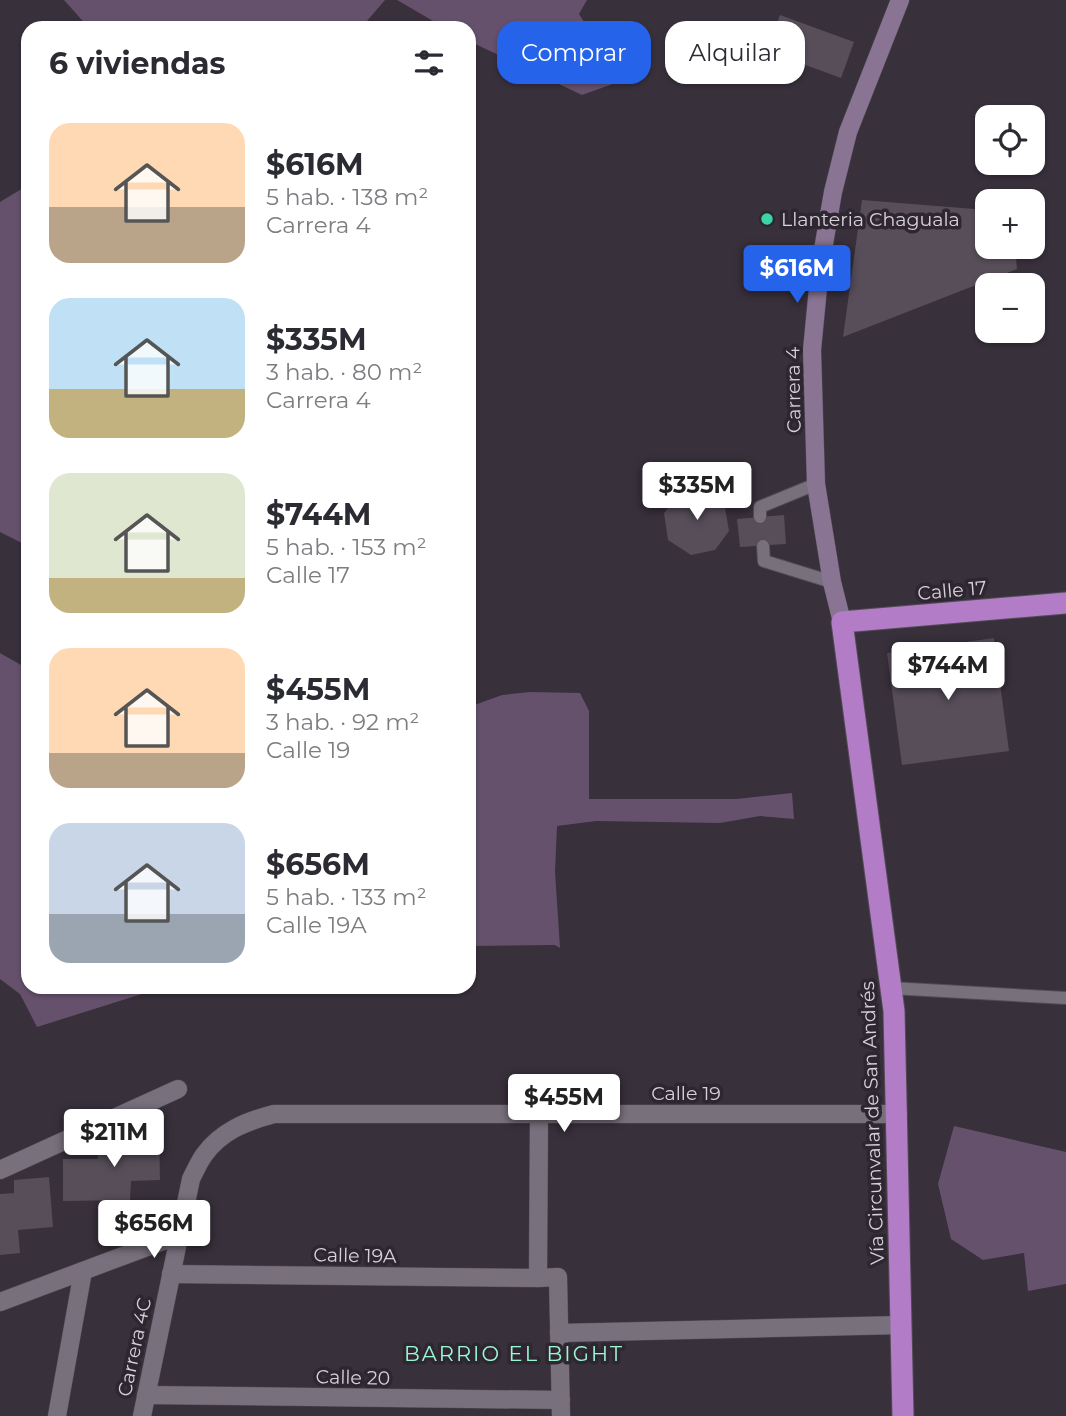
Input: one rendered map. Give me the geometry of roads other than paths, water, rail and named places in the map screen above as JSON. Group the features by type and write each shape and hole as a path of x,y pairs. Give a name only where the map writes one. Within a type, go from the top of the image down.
{"highway":[{"name":"Calle 17","path":"842,622 1066,603"},
{"name":"Vía Circunvalar de San Andrés","path":"842,622 894,1011 903,1416"}],"street":[{"name":"Carrera 4","path":"842,622 832,582 816,484 812,350 824,242 848,132 900,0"},
{"path":"0,1170 178,1089"},
{"name":"Calle 19","path":"226,1133 250,1120 274,1115 898,1114"},
{"path":"539,1115 538,1278 558,1277 561,1408"},
{"name":"Carrera 4C","path":"142,1416 191,1179 205,1154 226,1133"},
{"path":"0,1302 179,1235"},
{"path":"57,1416 83,1271"},
{"name":"Calle 19A","path":"171,1274 538,1278"},
{"path":"559,1333 901,1325"},
{"name":"Calle 20","path":"146,1395 561,1408"}],"lane":[{"path":"760,517 760,507 816,484"},
{"path":"763,545 764,561 832,582"},
{"path":"891,988 1066,998"}],"place":[{"name":"Llanteria Chaguala","path":"767,219"}],"district":[{"name":"BARRIO EL BIGHT","path":"514,1354"}]}
